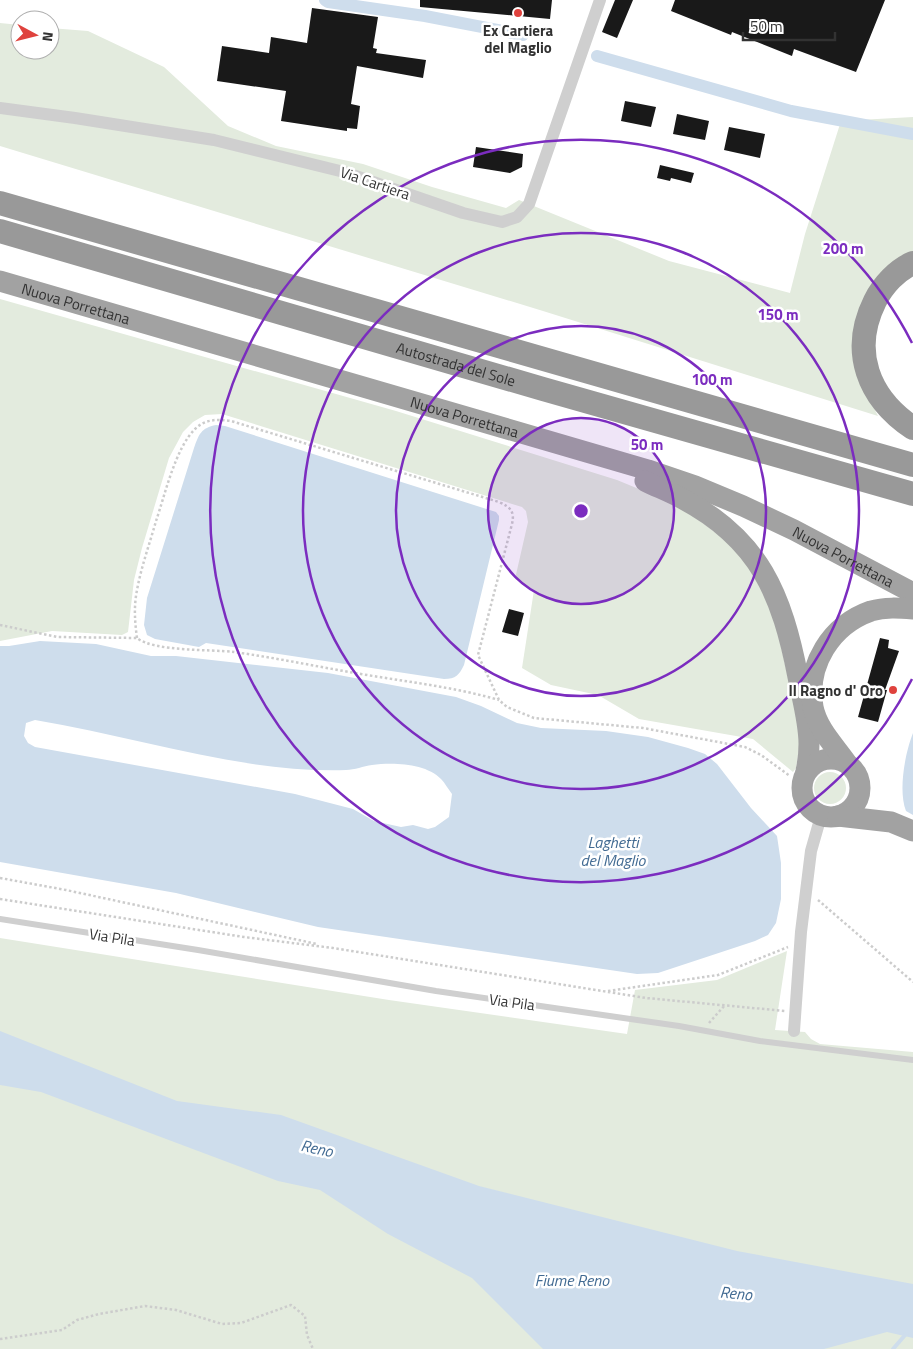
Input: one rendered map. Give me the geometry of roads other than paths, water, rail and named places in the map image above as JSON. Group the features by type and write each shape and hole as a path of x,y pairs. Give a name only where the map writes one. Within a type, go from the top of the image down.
{"highway":[{"name":"Autostrada del Sole","path":"0,203 913,466"},
{"name":"Autostrada del Sole","path":"0,231 543,389 913,494"},
{"path":"913,264 907,266 894,276 879,293 870,310 866,325 863,355 866,370 877,394 892,412 913,428"},
{"name":"Nuova Porrettana","path":"0,281 572,448 695,486 794,530 913,592"},
{"path":"572,448 682,498 702,510 732,534 756,561 778,599 790,637 809,742 804,778 804,800 808,807 830,816 891,822 913,831"},
{"path":"830,816 847,813 854,807 860,789 857,773 846,762 827,736 813,708 813,678 816,663 834,635 860,616 889,608 913,610"},
{"path":"804,778 812,764 820,760 829,758 846,762"},
{"path":"860,789 872,806 891,822"}],"street":[{"name":"Via Cartiera","path":"0,108 214,140 344,172 463,213 502,222 517,217 528,204 600,0"},
{"path":"794,1031 801,932 810,851 830,816"}],"lane":[{"name":"Via Pila","path":"0,919 198,950 436,991 794,1046 913,1060"},
{"path":"794,1031 794,1046"}],"water":[{"path":"216,425 225,426 496,512 499,520 464,665 459,674 444,679 206,643 199,647 155,639 147,635 144,625 147,598 194,448 201,432"},
{"name":"Laghetti del Maglio","path":"40,641 96,644 151,656 176,656 328,673 456,697 481,706 517,723 541,728 606,731 648,737 705,754 717,764 751,808 777,836 781,863 781,899 776,923 768,935 755,941 658,973 637,974 318,927 176,893 0,862 0,646","holes":["35,720 228,760 267,766 346,770 389,764 418,767 435,774 452,794 449,817 435,827 428,829 413,825 401,827 374,821 353,809 295,794 35,747 28,743 24,736 26,723"]},
{"path":"913,733 913,815 906,811 903,783 907,751"},
{"name":"Fiume Reno","path":"0,1031 177,1101 281,1115 479,1186 737,1251 913,1284 913,1338 887,1332 824,1349 543,1349 472,1278 388,1234 320,1190 278,1181 41,1092 0,1085"}],"waterway":[{"path":"325,0 328,2 425,16 523,35"},
{"path":"597,56 791,111 913,134"},
{"path":"893,1349 906,1334"}],"place":[{"name":"Ex Cartiera del Maglio","path":"518,13"},
{"name":"Il Ragno d' Oro","path":"893,690"}],"water label":[{"name":"Reno","path":"317,1148"},
{"name":"Reno","path":"736,1293"}]}
